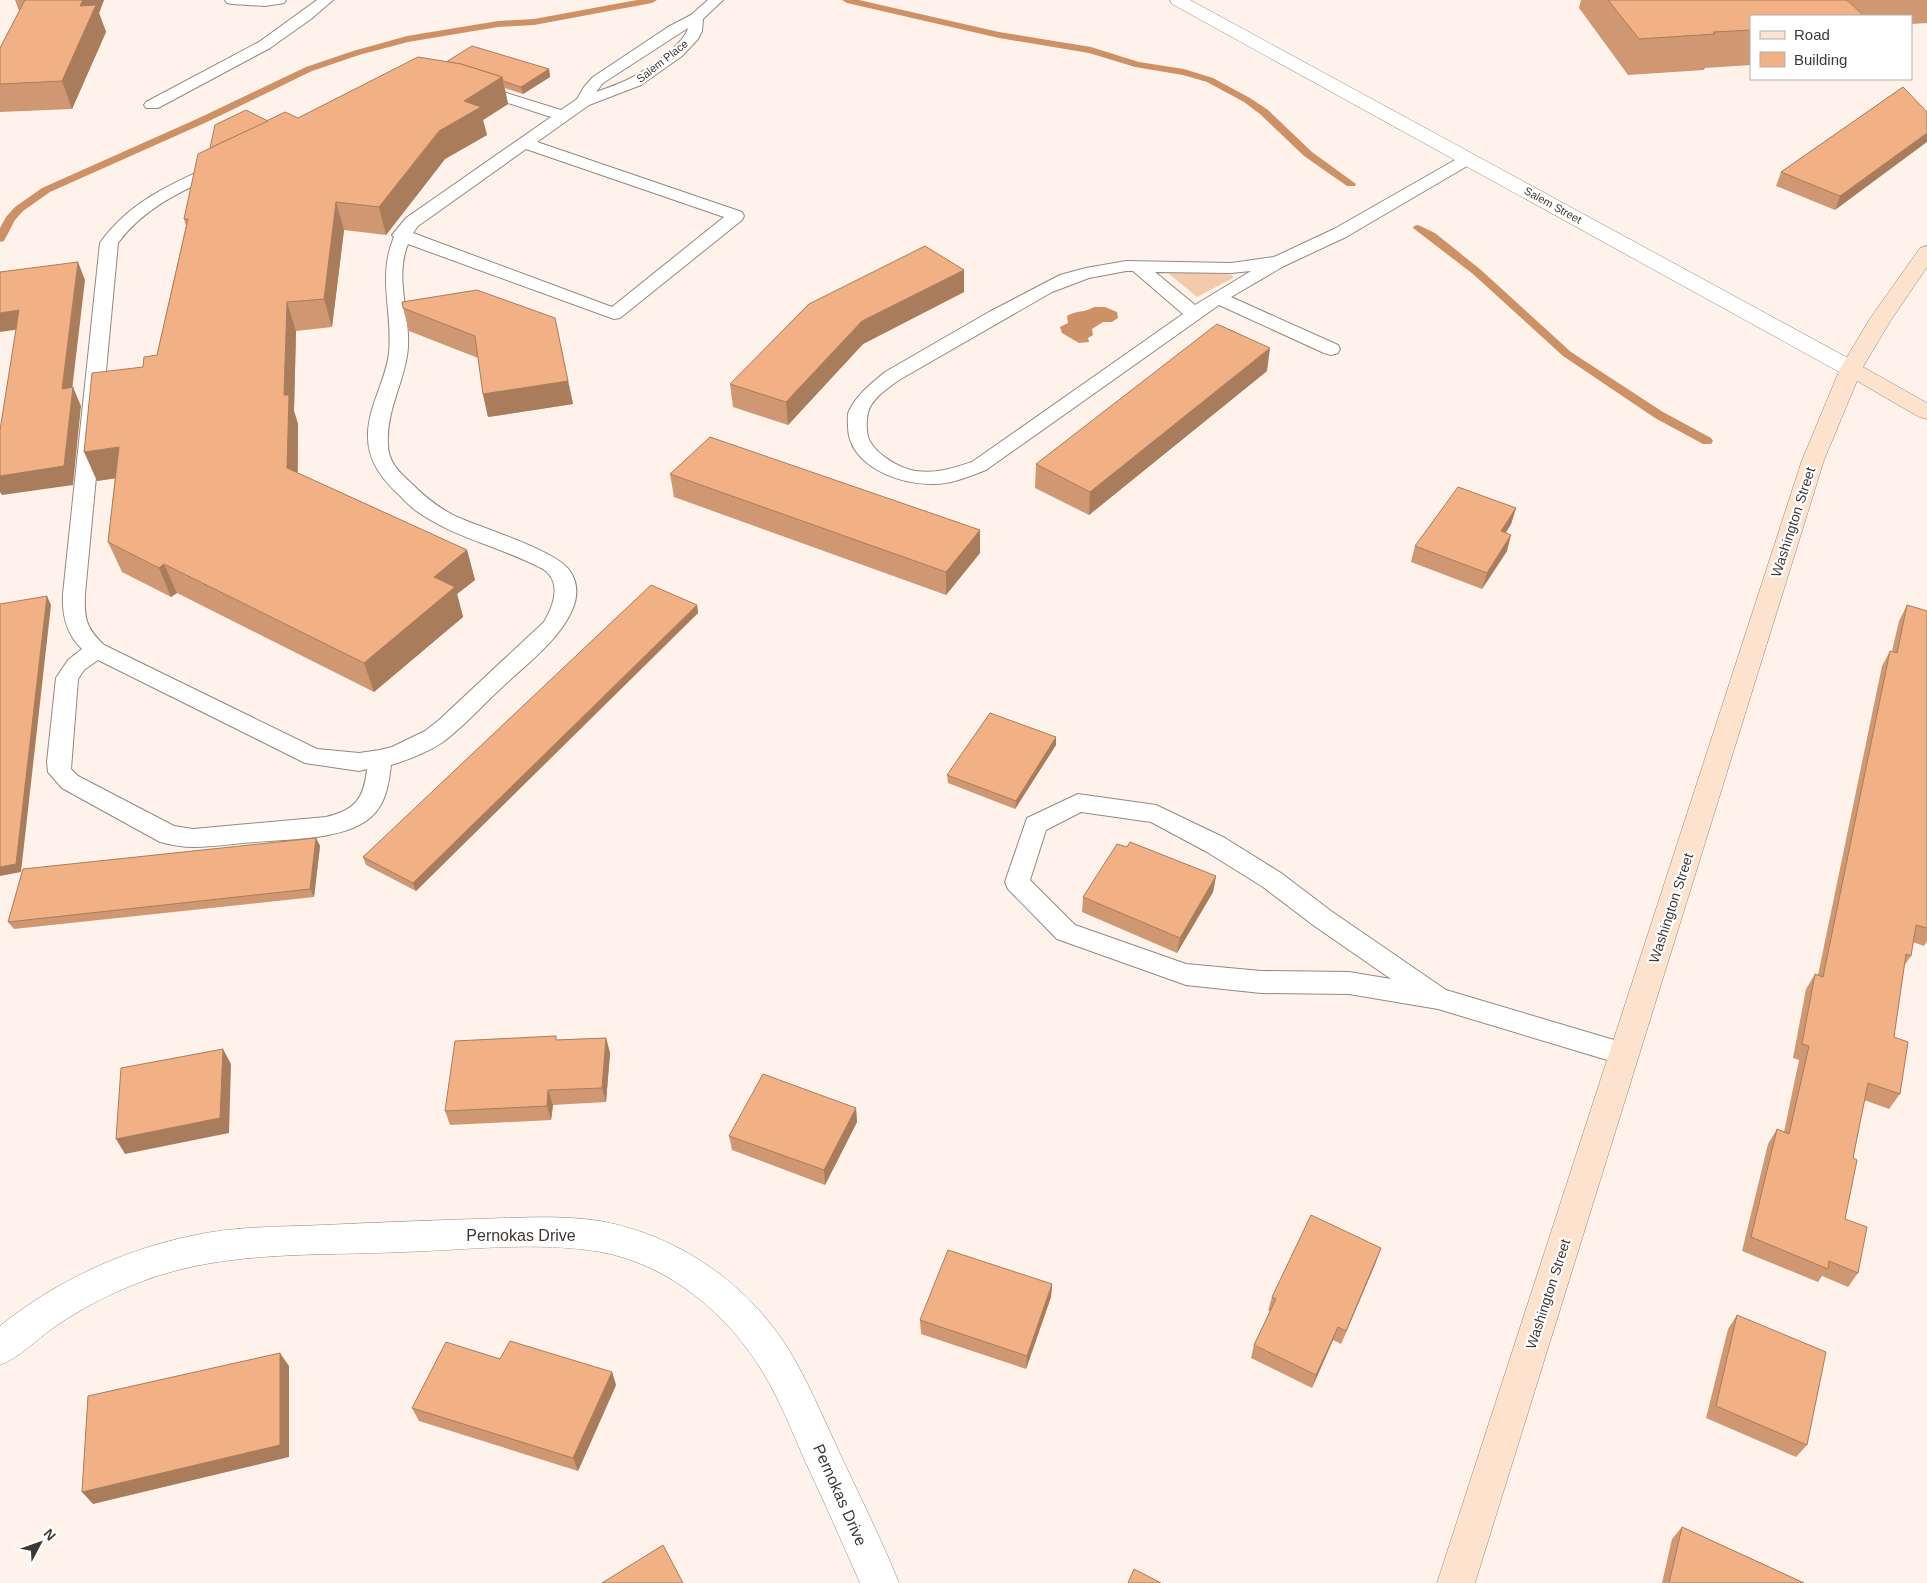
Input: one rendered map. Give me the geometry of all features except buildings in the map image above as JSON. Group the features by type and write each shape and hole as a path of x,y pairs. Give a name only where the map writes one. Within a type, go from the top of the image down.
{"main road":[{"name":"Washington Street","path":"1456,1583 1813,460 1851,369 1880,320 1927,252"},
{"name":"Salem Street","path":"1851,369 1927,412"}],"street":[{"name":"Salem Street","path":"1178,0 1851,369"},
{"name":"Pernokas Drive","path":"0,1348 38,1319 73,1297 109,1278 183,1252 219,1246 532,1232 597,1236 628,1244 657,1254 685,1268 734,1306 760,1336 774,1355 789,1384 880,1583"}],"lane":[{"path":"232,0 265,2 279,0"},
{"path":"152,105 256,51 289,30 326,0"},
{"name":"Salem Place","path":"583,102 589,90 598,80 673,30 696,18 716,0"},
{"name":"Salem Place","path":"401,235 412,222 583,102 636,82 677,52 695,31 696,18"},
{"path":"460,82 562,116"},
{"path":"235,160 156,198 142,207 122,224 110,243 76,571 73,618 81,634 96,650 313,758 358,762 380,759 418,746 447,726 552,627 561,612 566,592 562,576 556,569 536,558 442,517 422,505 393,477 382,463 378,438 380,417 384,397 393,380 399,347 394,254 401,235 614,314 736,216 524,143"},
{"path":"1278,262 1231,268 1137,266 1086,273 1049,286 899,371 872,392 858,412 858,435 861,445 875,459 895,471 912,477 936,478 956,474 979,466 1218,298 1278,262 1340,233 1468,159"},
{"path":"1137,266 1194,314"},
{"path":"1218,298 1331,349"},
{"path":"96,650 73,668 66,681 59,769 70,782 172,836 184,838 202,837 326,826 348,820 365,809 376,794 380,759"},
{"path":"1438,998 1322,918 1272,880 1216,845 1156,814 1078,803 1036,824 1018,882 1066,932 1186,974 1261,982 1349,983 1438,998 1624,1054"}],"shaded area":[{"path":"1174,271 1226,274 1232,275 1233,278 1197,297 1169,274"},
{"path":"1094,307 1105,307 1117,312 1118,318 1112,322 1103,322 1092,329 1093,335 1088,338 1089,342 1079,343 1062,333 1060,327 1068,323 1067,316"}],"waterway":[{"path":"0,239 10,219 19,209 46,190 203,120 309,69 356,53 407,39 498,24 534,22 652,0"},
{"path":"847,0 999,35 1091,50 1138,65 1184,72 1210,80 1247,100 1264,112 1308,154 1351,184"},
{"path":"1418,228 1431,235 1477,272 1567,354 1659,415 1707,441"}]}
